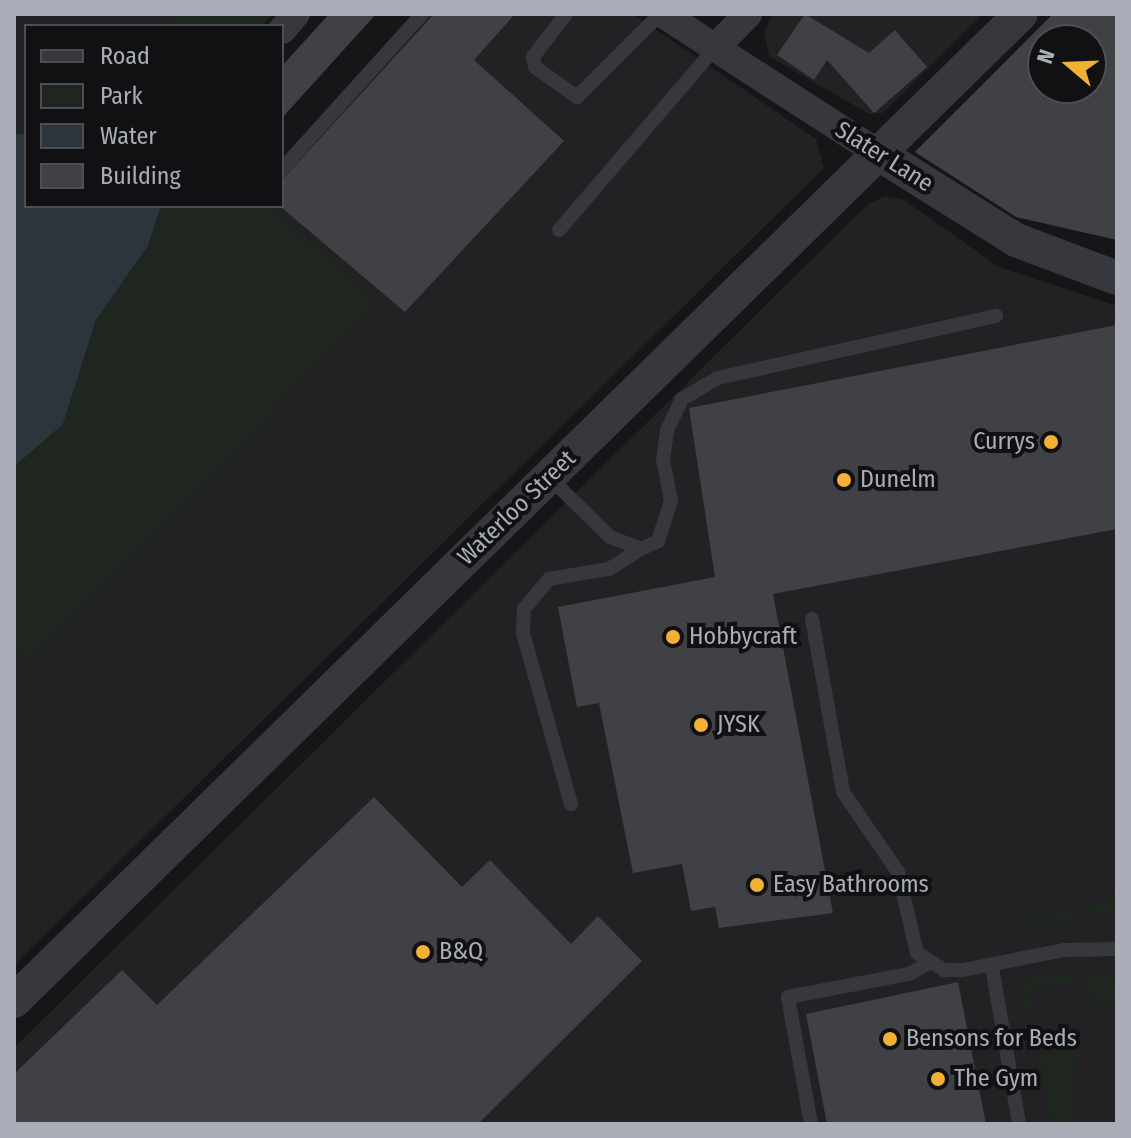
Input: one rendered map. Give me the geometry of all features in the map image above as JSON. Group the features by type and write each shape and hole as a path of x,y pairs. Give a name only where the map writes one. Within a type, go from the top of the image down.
{"street":[{"name":"Slater Lane","path":"662,14 1016,240 1117,278"},
{"path":"714,49 748,14"},
{"name":"Waterloo Street","path":"14,1001 1021,14"}],"lane":[{"path":"284,167 422,14"},
{"path":"566,14 533,57 535,67 577,97 662,14"},
{"path":"559,230 714,49"},
{"path":"571,804 523,633 524,609 549,579 609,569 658,541 671,501 663,460 667,430 682,399 718,378 996,316"},
{"path":"549,477 610,537 641,549"},
{"path":"812,619 843,792 898,872 910,938 929,963 944,970 992,967 1064,950 1117,949"},
{"path":"811,1124 788,997 898,977 929,963"},
{"path":"992,967 1019,1124"}],"shaded area":[{"path":"14,14 173,14 170,24 24,24 24,134 14,133"},
{"path":"428,14 633,14 816,139 824,168 14,965 14,650 28,662 380,302 272,208 284,208 284,171"},
{"path":"772,14 983,14 883,113 869,114 770,57 764,33"},
{"path":"885,196 904,200 999,267 1117,306 1117,1124 14,1124 14,1048 868,204"}],"green space":[{"path":"173,14 273,14 265,24 170,24"},
{"path":"160,208 272,208 380,302 28,663 14,650 14,467 63,424 96,320 148,246"},
{"path":"1117,882 1117,911 1004,930 1001,925 1111,902"},
{"path":"1088,972 1117,978 1117,1000 1090,1000 1087,980 1030,990 1032,1007 1020,1011 1019,992 1028,977"},
{"path":"1078,1046 1074,1124 1051,1124 1039,1054"}],"water":[{"path":"14,133 24,134 24,208 160,208 148,246 96,320 63,424 14,467"}],"building":[{"path":"329,14 376,14 284,116 284,64"},
{"path":"434,14 515,14 474,60 564,141 405,312 282,208 284,178"},
{"path":"805,14 869,53 895,30 927,67 874,113 827,60 814,80 777,55"},
{"path":"1053,14 1117,14 1117,240 1016,217 915,152 1027,40 1027,104 1107,104 1107,24 1043,24"},
{"path":"1117,325 1117,529 773,594 833,913 719,928 715,907 691,911 682,864 633,873 599,703 577,707 558,607 715,577 689,408"},
{"name":"B&Q","path":"374,797 462,887 490,860 571,944 598,916 642,961 478,1124 14,1124 14,1074 122,970 157,1005"},
{"name":"Bensons for Beds","path":"958,982 986,1124 827,1124 806,1014"}],"place":[{"name":"Currys","path":"1051,442"},
{"name":"Dunelm","path":"844,480"},
{"name":"Hobbycraft","path":"673,637"},
{"name":"JYSK","path":"701,725"},
{"name":"Easy Bathrooms","path":"757,885"},
{"name":"B&Q","path":"423,952"},
{"name":"Bensons for Beds","path":"890,1039"},
{"name":"The Gym","path":"938,1079"}]}
